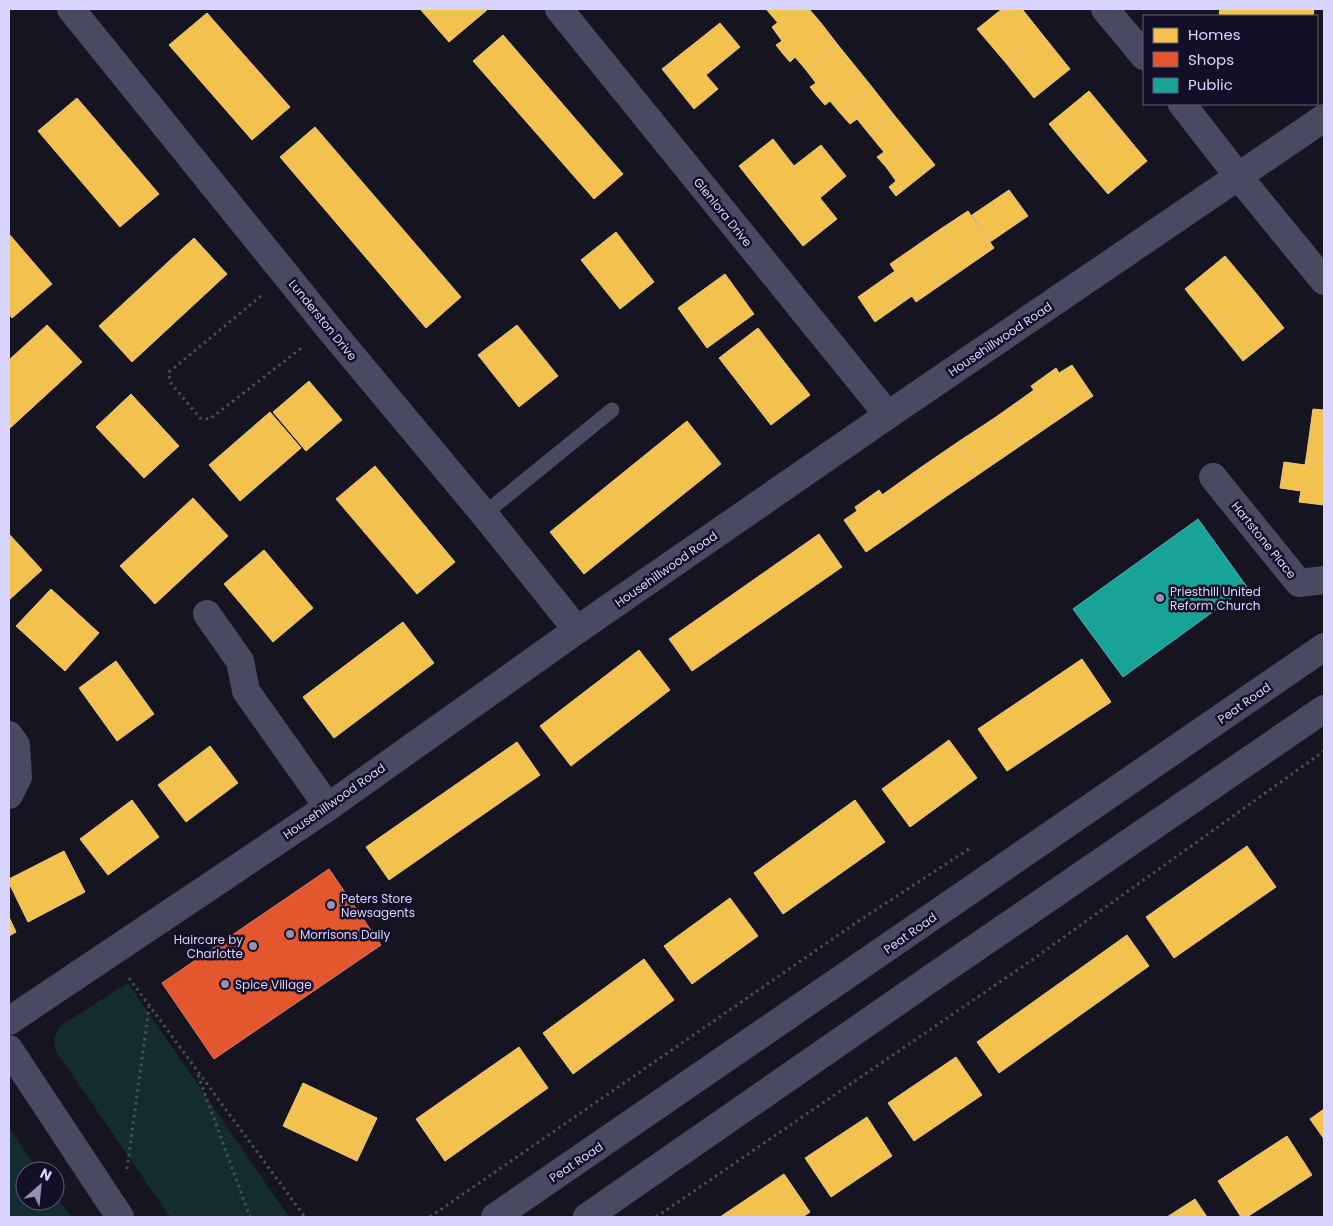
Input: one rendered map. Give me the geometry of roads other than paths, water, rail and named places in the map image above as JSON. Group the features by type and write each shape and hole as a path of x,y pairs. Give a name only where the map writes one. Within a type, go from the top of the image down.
{"street":[{"name":"Lunderston Drive","path":"71,9 328,327 484,514 577,630"},
{"name":"Glenlora Drive","path":"559,9 888,416"},
{"path":"1105,9 1143,55"},
{"path":"1183,105 1238,176 1324,280"},
{"name":"Househillwood Road","path":"9,1021 328,807 577,630 1324,118"},
{"name":"Hartstone Place","path":"1213,477 1299,583 1324,580"},
{"path":"207,614 240,661 246,691 328,807"},
{"name":"Peat Road","path":"495,1217 1324,647"},
{"path":"587,1217 1324,709"},
{"path":"9,735 16,745 18,777 9,795"},
{"path":"9,1048 120,1217"}],"lane":[{"path":"484,514 612,410"}],"place":[{"name":"Priesthill United Reform Church","path":"1160,598"},
{"name":"Peters Store Newsagents","path":"331,905"},
{"name":"Morrisons Daily","path":"290,934"},
{"name":"Haircare by Charlotte","path":"253,946"},
{"name":"Spice Village","path":"225,984"}]}
